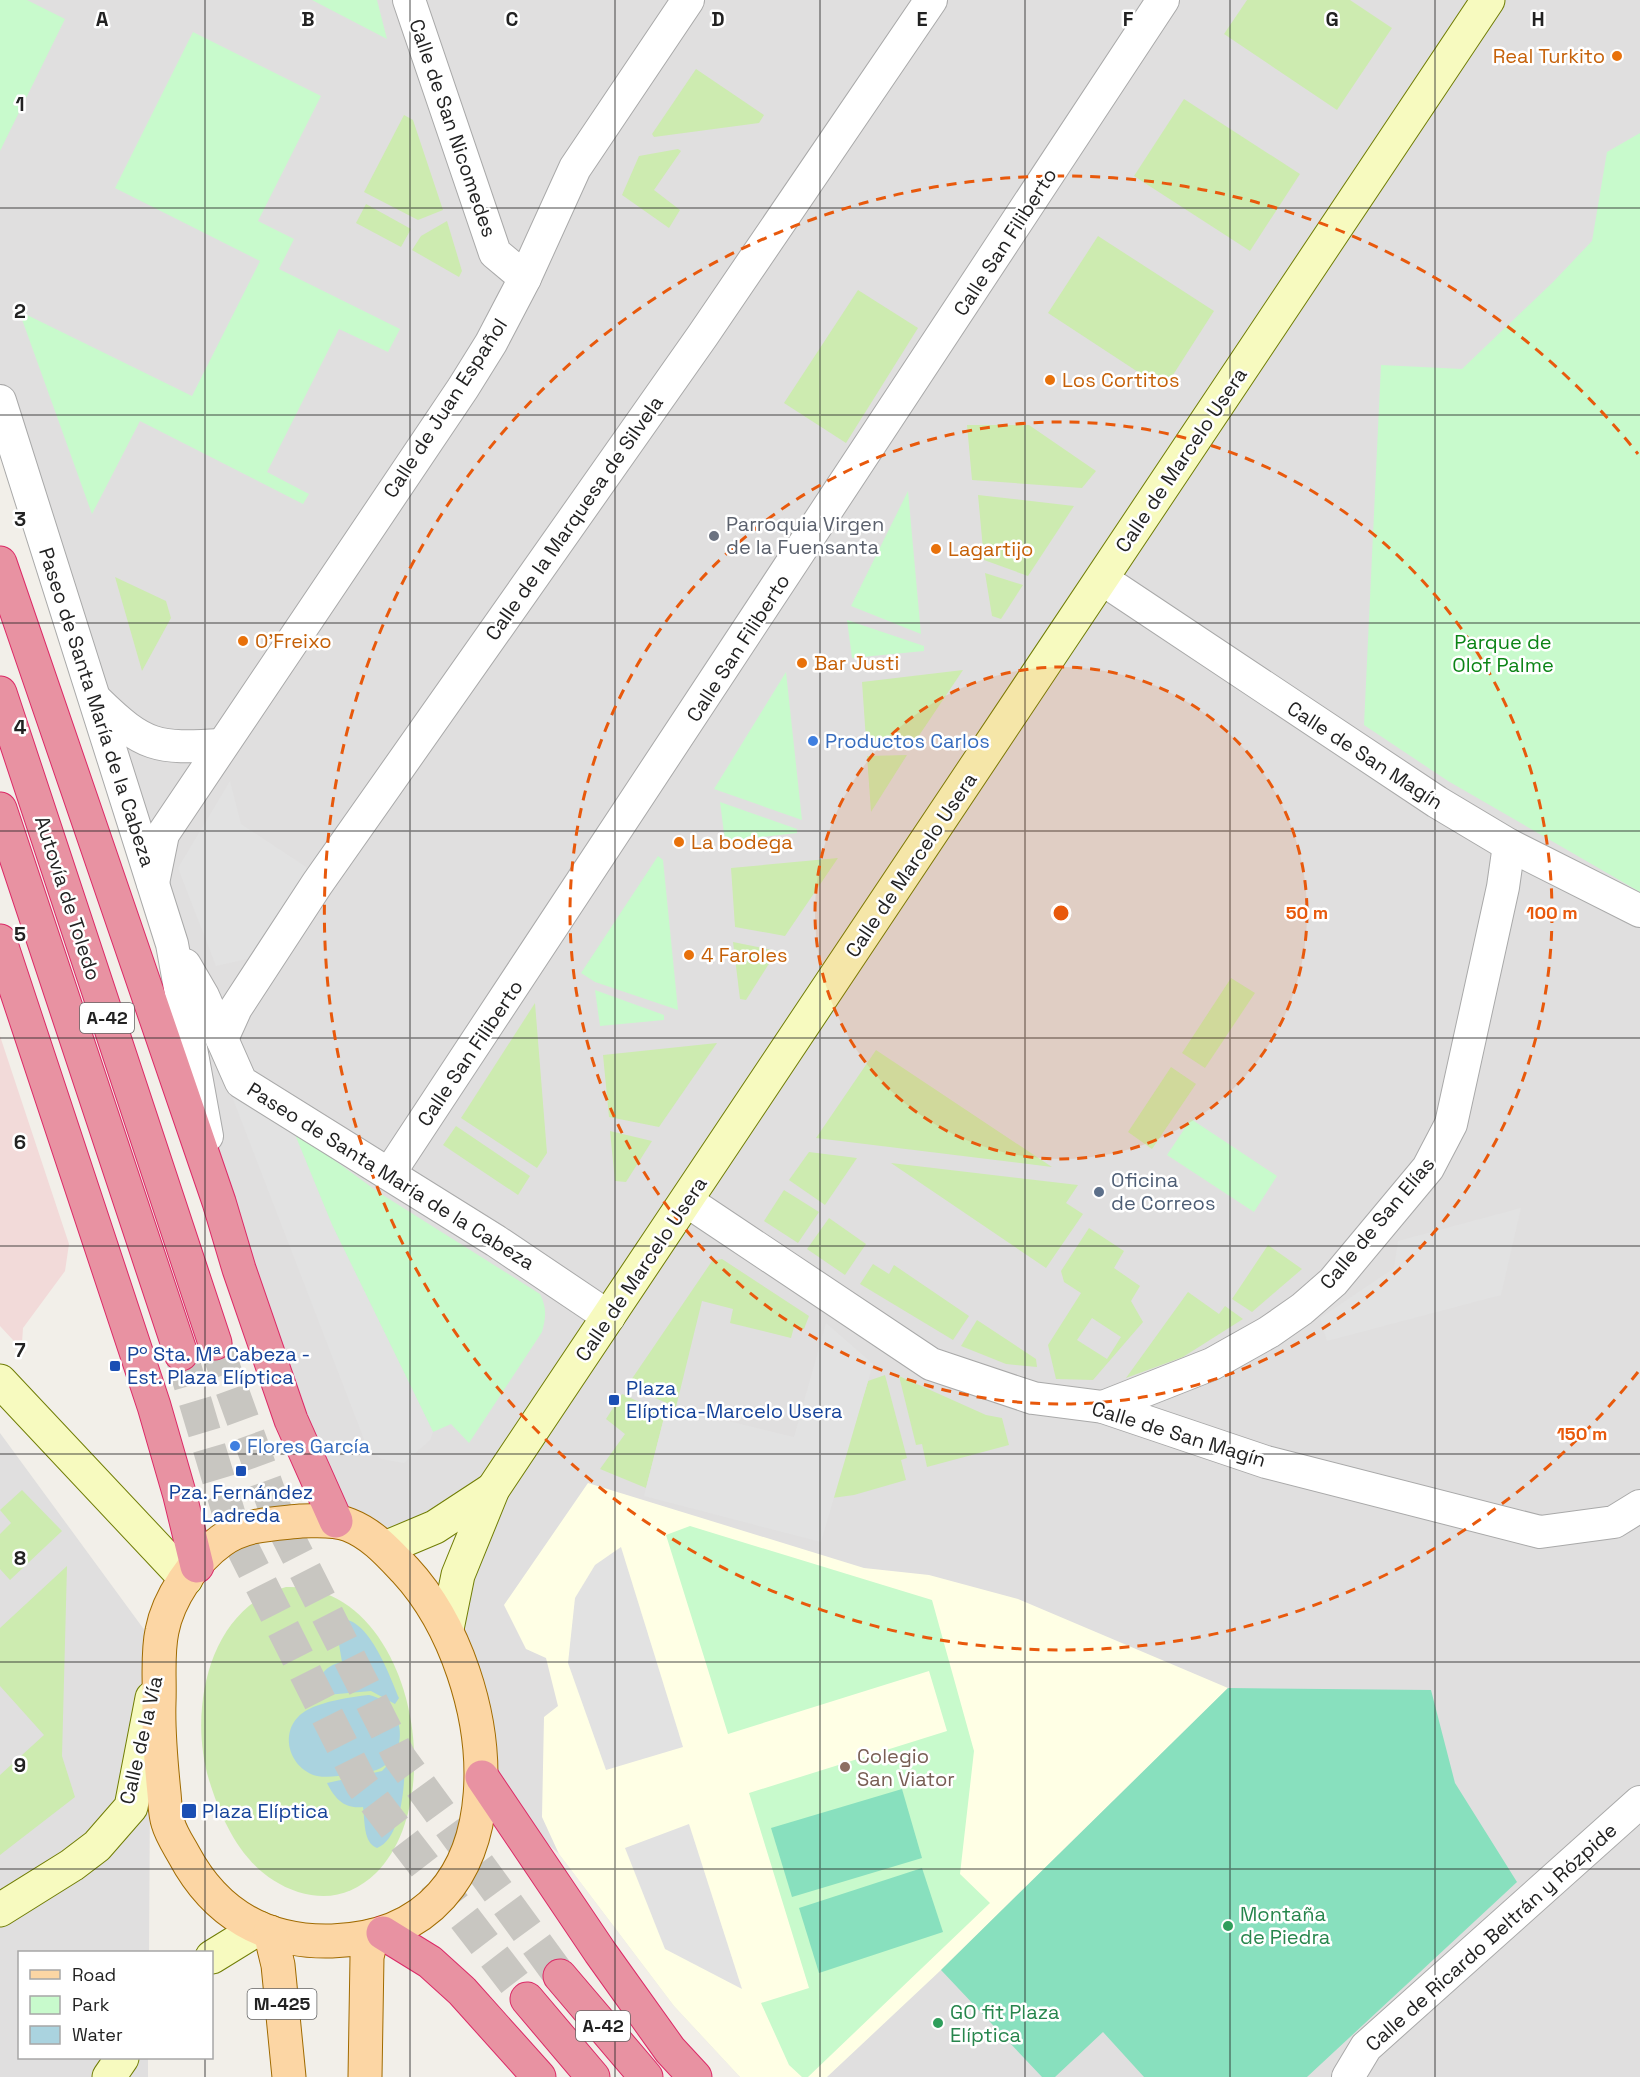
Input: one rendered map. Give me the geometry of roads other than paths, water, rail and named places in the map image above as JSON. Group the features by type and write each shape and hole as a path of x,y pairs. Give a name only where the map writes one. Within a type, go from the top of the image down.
{"highway":[{"path":"0,563 219,1202 239,1269 291,1420 336,1521"},
{"name":"Autovía de Toledo","path":"0,693 215,1343"},
{"name":"Autovía de Toledo","path":"0,809 181,1354"},
{"path":"0,941 154,1406 180,1496 192,1572"},
{"path":"482,1778 600,1952 670,2050 695,2077"},
{"path":"378,1935 430,1962 462,1991 539,2077"},
{"name":"A-42","path":"560,1976 646,2077"},
{"name":"A-42","path":"527,1999 593,2077"}],"main road":[{"name":"Calle de Marcelo Usera","path":"447,1629 459,1575 493,1489 1488,0"},
{"path":"0,1381 192,1572"},
{"name":"Calle de Marcelo Usera","path":"385,1548 435,1527 493,1489"},
{"path":"301,1521 336,1521 360,1530 385,1548 427,1595 447,1629 471,1704 482,1778 471,1847 453,1883 428,1910 400,1928 378,1935 330,1941 264,1930 226,1911 214,1898 194,1874 168,1824 158,1737 161,1652 165,1617 192,1572 208,1551 223,1540 251,1527 301,1521"},
{"name":"Calle de la Vía","path":"0,1910 72,1865 97,1846 131,1807 161,1652"},
{"path":"213,1956 264,1930"},
{"name":"M-425","path":"264,1930 278,1965 289,2077"},
{"path":"364,2077 368,1957 378,1935"},
{"path":"109,2077 121,2059"}],"street":[{"name":"Calle de San Nicomedes","path":"409,0 495,253 525,278"},
{"name":"Calle de Juan Español","path":"153,883 163,834 463,388 491,343 525,278 575,168 688,0"},
{"name":"Calle de la Marquesa de Silvela","path":"222,1039 236,1008 311,892 703,335 931,0"},
{"name":"Calle San Filiberto","path":"389,1174 1163,0"},
{"name":"Paseo de Santa María de la Cabeza","path":"0,401 172,944 219,1202"},
{"name":"Calle de San Magín","path":"1102,579 1404,781 1509,845 1640,911"},
{"path":"94,698 128,731 158,744 173,748 221,745"},
{"name":"Calle de San Elías","path":"1103,1407 1212,1364 1269,1332 1302,1308 1333,1282 1428,1168 1450,1124 1503,887 1509,845"},
{"name":"Paseo de Santa María de la Cabeza","path":"172,944 203,996 242,1082 522,1258 609,1317"},
{"name":"Calle de San Magín","path":"687,1201 931,1364 1033,1398 1103,1407 1266,1461 1540,1533 1614,1522 1640,1506"},
{"name":"Calle de Ricardo Beltrán y Rózpide","path":"1348,2077 1366,2047 1640,1802"}],"water":[{"path":"343,1619 353,1622 362,1629 378,1651 399,1698 395,1704 371,1691 315,1696 322,1674 330,1666 342,1662 336,1627"},
{"path":"369,1695 389,1706 399,1725 398,1747 393,1757 384,1766 368,1772 325,1777 307,1772 299,1765 293,1756 289,1736 298,1717 321,1704"},
{"path":"401,1751 405,1755 401,1807 392,1833 386,1842 377,1848 372,1845 367,1836 363,1807 345,1805 333,1794 327,1783 382,1771"}],"tunnel":[{"path":"215,1343 278,1517 400,1758 560,1976"},
{"path":"181,1354 234,1531 362,1785 527,1999"}],"place":[{"name":"Real Turkito","path":"1617,56"},
{"name":"Los Cortitos","path":"1050,380"},
{"name":"Parroquia Virgen de la Fuensanta","path":"714,536"},
{"name":"Lagartijo","path":"936,549"},
{"name":"O'Freixo","path":"243,641"},
{"name":"Bar Justi","path":"802,663"},
{"name":"Productos Carlos","path":"813,741"},
{"name":"La bodega","path":"679,842"},
{"name":"4 Faroles","path":"689,955"},
{"name":"Oficina de Correos","path":"1099,1192"},
{"name":"Pº Sta. Mª Cabeza - Est. Plaza Elíptica","path":"115,1366"},
{"name":"Plaza Elíptica-Marcelo Usera","path":"614,1400"},
{"name":"Flores García","path":"235,1446"},
{"name":"Pza. Fernández Ladreda","path":"241,1471"},
{"name":"Colegio San Viator","path":"845,1767"},
{"name":"Plaza Elíptica","path":"189,1811"},
{"name":"Montaña de Piedra","path":"1228,1926"},
{"name":"GO fit Plaza Elíptica","path":"938,2023"}],"park label":[{"name":"Parque de Olof Palme","path":"1503,654"}]}
